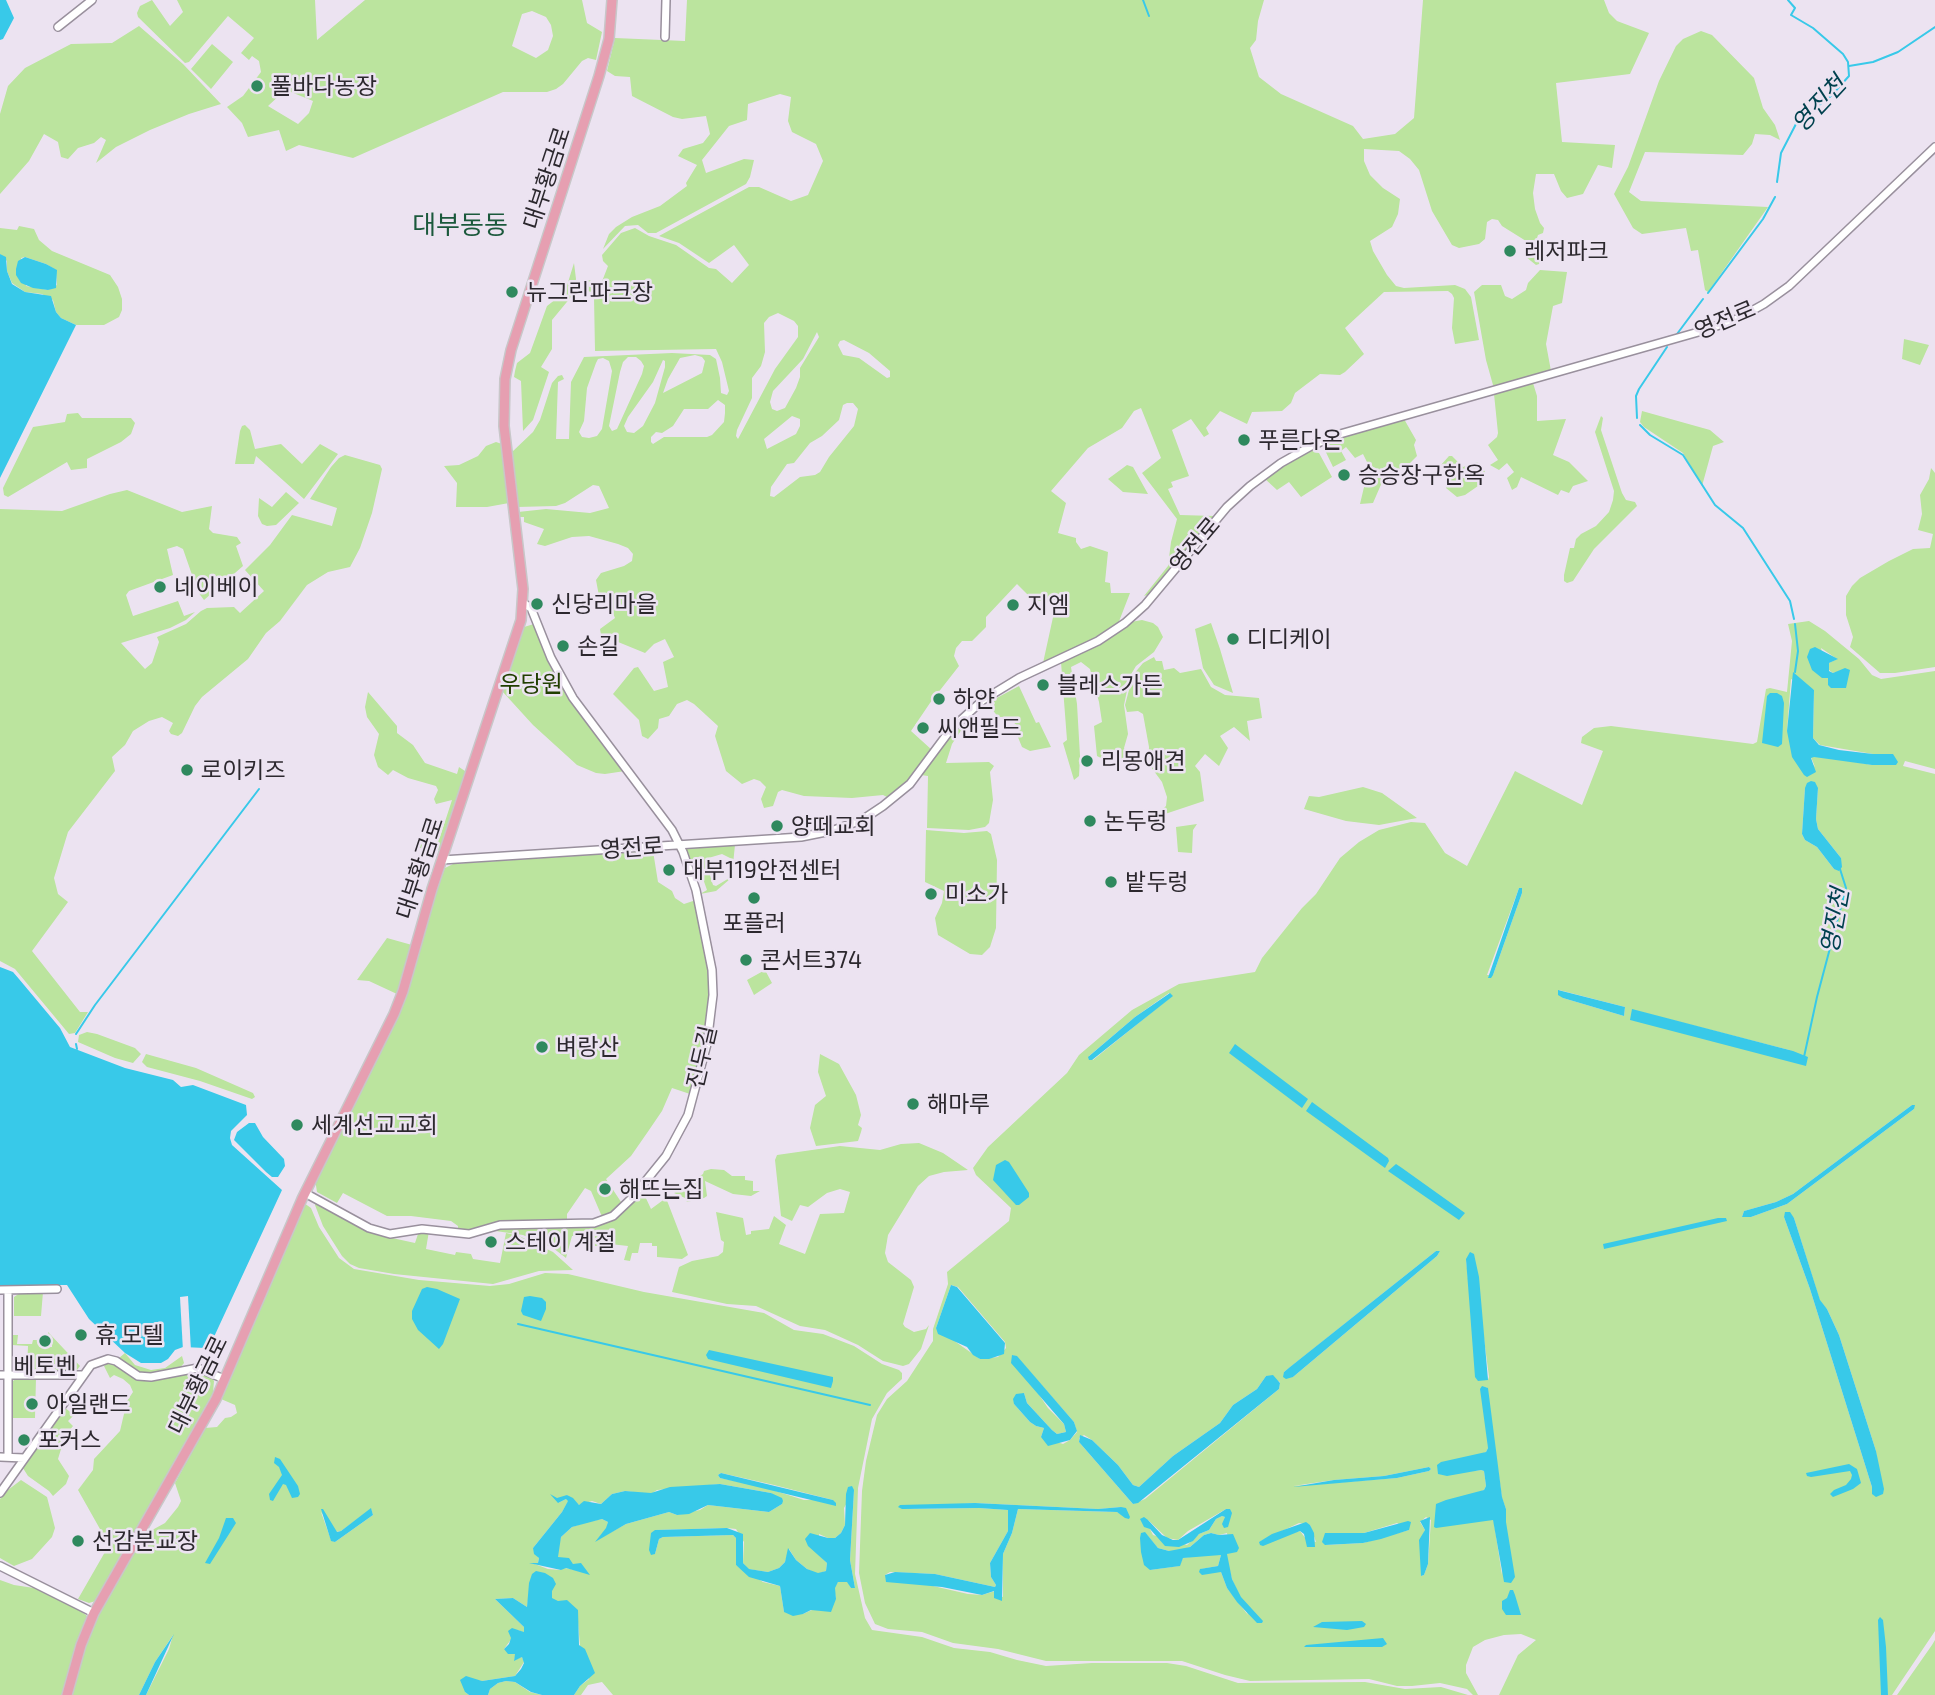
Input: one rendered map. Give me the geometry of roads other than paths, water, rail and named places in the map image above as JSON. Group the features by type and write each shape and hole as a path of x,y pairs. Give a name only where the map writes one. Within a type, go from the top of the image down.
{"main road":[{"name":"대부황금로","path":"67,1695 81,1645 94,1613 198,1433 305,1193 394,1014 519,630 523,603 504,426 505,379 511,350 602,66 610,30 612,0"}],"street":[{"path":"58,27 92,0"},
{"path":"665,37 666,0"},
{"name":"영전로","path":"442,860 812,836 862,820 910,784 951,729 983,700 1018,678 1098,641 1125,623 1153,596 1227,507 1281,463 1313,444 1340,435 1737,319 1788,286 1935,147"},
{"name":"진두길","path":"305,1193 369,1228 390,1234 422,1229 469,1234 500,1225 594,1223 607,1220 625,1206 666,1156 684,1124 700,1074 712,1017 713,982 696,890 680,845 661,812 573,698 551,658 531,608 523,603"},
{"path":"24,1458 4,1457 4,1290 57,1289"},
{"path":"0,1493 91,1365 108,1359 116,1361 138,1376 151,1377 198,1368 224,1379"},
{"path":"4,1375 83,1375"},
{"path":"0,1566 94,1613"}],"water":[{"path":"0,0 6,0 14,18 0,40"},
{"path":"0,254 6,257 12,284 25,292 51,296 61,318 76,325 0,478"},
{"path":"25,257 57,270 56,288 33,288 21,283 16,269 18,261"},
{"path":"1815,647 1838,659 1829,663 1829,671 1833,673 1845,668 1850,670 1846,688 1831,688 1828,678 1822,678 1812,670 1807,657 1810,649"},
{"path":"1793,672 1814,690 1813,738 1819,745 1839,750 1893,754 1898,762 1896,765 1872,765 1814,757 1811,758 1816,772 1807,777 1804,775 1792,757 1787,731"},
{"path":"1770,693 1782,696 1784,703 1782,744 1778,747 1762,743 1767,696"},
{"path":"1811,781 1815,782 1818,788 1818,829 1841,858 1842,867 1839,871 1834,869 1817,847 1805,840 1802,834 1805,788"},
{"path":"1519,888 1522,888 1522,893 1493,975 1488,978"},
{"path":"0,967 13,972 60,1028 70,1047 125,1068 173,1080 181,1087 193,1085 246,1105 247,1115 231,1131 232,1145 282,1190 213,1339 205,1348 183,1347 175,1350 161,1363 141,1363 125,1353 89,1319 67,1285 0,1285"},
{"path":"1558,990 1625,1007 1624,1016 1563,998 1558,995"},
{"path":"1170,993 1173,996 1089,1060 1088,1057 1135,1017"},
{"path":"1632,1009 1793,1051 1808,1057 1806,1066 1630,1020"},
{"path":"1235,1044 1308,1099 1302,1108 1229,1053"},
{"path":"1312,1102 1388,1158 1385,1168 1306,1111"},
{"path":"1915,1105 1914,1109 1787,1204 1751,1217 1742,1217 1744,1211 1793,1194"},
{"path":"249,1123 255,1123 263,1137 284,1159 285,1166 278,1177 272,1177 266,1172 234,1140 237,1132"},
{"path":"1005,1160 1029,1193 1029,1197 1019,1205 993,1180 996,1165"},
{"path":"1396,1164 1465,1213 1459,1220 1388,1171"},
{"path":"1785,1212 1790,1212 1794,1218 1820,1300 1839,1335 1876,1451 1884,1489 1883,1494 1876,1497 1872,1494 1810,1289 1784,1217"},
{"path":"1726,1218 1727,1221 1604,1249 1603,1244"},
{"path":"1436,1251 1440,1251 1437,1256 1293,1377 1283,1377 1290,1367"},
{"path":"1470,1252 1474,1254 1479,1277 1488,1380 1478,1381 1475,1377 1466,1259"},
{"path":"951,1285 957,1287 1005,1343 1004,1354 980,1359 967,1347 938,1334 936,1328"},
{"path":"427,1287 460,1299 439,1349 418,1330 412,1319 412,1311 422,1289"},
{"path":"524,1297 542,1298 546,1302 541,1321 523,1315 521,1311"},
{"path":"709,1350 833,1377 833,1381 831,1388 708,1359 706,1355"},
{"path":"1012,1355 1017,1356 1074,1422 1077,1431 1070,1440 1048,1446 1041,1437 1044,1428 1030,1422 1014,1404 1016,1394 1024,1393 1027,1403 1052,1430 1057,1434 1066,1432 1064,1424 1011,1363"},
{"path":"1273,1375 1280,1383 1279,1389 1138,1503 1133,1504 1079,1442 1080,1435 1092,1440 1118,1465 1133,1485 1139,1487 1173,1456 1220,1423 1233,1405 1257,1389 1266,1376"},
{"path":"1482,1386 1488,1388 1502,1497 1506,1509 1515,1577 1511,1583 1504,1582 1493,1520 1434,1527 1436,1504 1484,1490 1486,1486 1484,1471 1447,1476 1438,1474 1437,1465 1486,1452 1488,1448 1480,1389"},
{"path":"275,1457 280,1459 298,1486 298,1497 292,1498 283,1484 273,1501 270,1500 269,1494 282,1475 274,1463"},
{"path":"1849,1464 1857,1469 1861,1483 1833,1497 1830,1494 1834,1490 1846,1485 1851,1479 1850,1471 1811,1477 1806,1473"},
{"path":"1429,1467 1429,1471 1397,1478 1293,1487 1384,1476"},
{"path":"721,1473 833,1500 836,1506 720,1478 718,1475"},
{"path":"720,1484 771,1493 783,1501 769,1512 708,1505 689,1514 677,1515 669,1512 626,1524 595,1542 608,1522 602,1519 572,1527 561,1537 558,1557 569,1558 573,1564 581,1563 590,1575 566,1568 561,1570 529,1563 538,1563 539,1558 534,1554 533,1548 568,1501 566,1499 558,1503 550,1494 557,1498 567,1495 579,1505 584,1501 601,1504 612,1494 625,1491 651,1493 670,1487"},
{"path":"852,1486 854,1490 850,1560 855,1588 851,1588 847,1582 838,1582 831,1612 811,1610 793,1616 784,1612 780,1586 749,1577 736,1565 736,1538 733,1535 663,1537 659,1539 655,1554 651,1555 649,1550 651,1533 655,1530 727,1528 743,1534 743,1563 749,1569 768,1572 779,1568 785,1562 788,1548 796,1560 807,1569 818,1573 826,1571 827,1563 808,1546 805,1539 810,1533 835,1538 841,1533 845,1525 846,1494 848,1487"},
{"path":"975,1503 1098,1509 1121,1507 1126,1508 1130,1517 1125,1518 1117,1512 1018,1509 1003,1554 1002,1601 994,1598 994,1591 982,1595 942,1587 886,1582 885,1575 895,1572 935,1574 995,1587 990,1563 1008,1531 1008,1510 898,1507"},
{"path":"371,1508 373,1515 335,1542 331,1541 321,1509 337,1532"},
{"path":"1230,1509 1232,1513 1228,1527 1224,1528 1222,1524 1225,1517 1222,1516 1216,1519 1209,1530 1179,1547 1165,1546 1150,1529 1144,1527 1140,1519 1144,1517 1162,1535 1178,1540"},
{"path":"1430,1517 1428,1564 1421,1576 1419,1540 1425,1530 1420,1521"},
{"path":"226,1518 233,1518 236,1523 210,1564 205,1563 219,1538"},
{"path":"1306,1522 1314,1533 1315,1547 1307,1547 1304,1534 1300,1531 1260,1545 1259,1542 1272,1534"},
{"path":"1411,1522 1409,1530 1381,1539 1325,1545 1322,1542 1325,1533 1364,1533"},
{"path":"1145,1532 1158,1548 1169,1551 1190,1547 1204,1535 1211,1533 1233,1534 1239,1548 1237,1552 1227,1554 1232,1579 1241,1597 1262,1623 1257,1623 1237,1602 1227,1588 1221,1572 1202,1575 1199,1572 1200,1569 1218,1566 1221,1555 1183,1558 1180,1566 1150,1570 1144,1565 1141,1552 1141,1533"},
{"path":"536,1571 553,1578 556,1584 552,1598 558,1601 567,1600 578,1610 579,1645 585,1649 595,1673 574,1695 542,1695 515,1682 506,1681 490,1689 488,1695 469,1695 460,1680 466,1676 482,1681 515,1676 521,1669 524,1663 522,1657 514,1661 515,1654 508,1654 504,1649 511,1638 508,1631 512,1628 524,1632 524,1627 495,1599 513,1598 527,1607 529,1583"},
{"path":"1510,1590 1513,1590 1521,1615 1506,1615 1502,1609 1502,1601 1507,1598"},
{"path":"1880,1617 1883,1620 1886,1647 1888,1695 1881,1695"},
{"path":"1362,1621 1366,1624 1364,1627 1347,1630 1313,1627 1322,1622"},
{"path":"174,1634 146,1695 139,1695 155,1662"},
{"path":"1383,1638 1387,1644 1382,1647 1304,1647 1306,1645"}],"waterway":[{"path":"1143,0 1149,16"},
{"name":"영진천","path":"1777,182 1781,153 1797,122 1831,96 1849,76 1848,62 1843,54 1813,28 1791,15 1795,8 1788,0"},
{"name":"영진천","path":"1849,66 1873,62 1898,52 1935,27"},
{"name":"영진천","path":"1708,293 1763,219 1775,197"},
{"name":"영진천","path":"1677,334 1703,299"},
{"name":"영진천","path":"1637,418 1636,396 1667,347"},
{"name":"영진천","path":"1640,425 1650,435 1683,455 1715,505 1743,528 1790,601 1794,619"},
{"name":"영진천","path":"1795,624 1798,651 1795,672"},
{"path":"76,1034 95,1005 259,789"},
{"name":"영진천","path":"1804,1057 1846,888 1840,869"},
{"path":"76,1044 77,1049"},
{"path":"518,1324 870,1405"}],"place":[{"name":"풀바다농장","path":"257,86"},
{"name":"레저파크","path":"1510,251"},
{"name":"뉴그린파크장","path":"512,292"},
{"name":"푸른다온","path":"1244,440"},
{"name":"승승장구한옥","path":"1344,475"},
{"name":"네이베이","path":"160,587"},
{"name":"신당리마을","path":"537,604"},
{"name":"지엠","path":"1013,605"},
{"name":"디디케이","path":"1233,639"},
{"name":"손길","path":"563,646"},
{"name":"블레스가든","path":"1043,685"},
{"name":"하얀","path":"939,699"},
{"name":"씨앤필드","path":"923,728"},
{"name":"리몽애견","path":"1087,761"},
{"name":"로이키즈","path":"187,770"},
{"name":"논두렁","path":"1090,821"},
{"name":"양떼교회","path":"777,826"},
{"name":"대부119안전센터","path":"669,870"},
{"name":"밭두렁","path":"1111,882"},
{"name":"미소가","path":"931,894"},
{"name":"포플러","path":"754,898"},
{"name":"콘서트374","path":"746,960"},
{"name":"벼랑산","path":"542,1047"},
{"name":"해마루","path":"913,1104"},
{"name":"세계선교교회","path":"297,1125"},
{"name":"해뜨는집","path":"605,1189"},
{"name":"스테이 계절","path":"491,1242"},
{"name":"휴 모텔","path":"81,1335"},
{"name":"베토벤","path":"45,1341"},
{"name":"아일랜드","path":"32,1404"},
{"name":"포커스","path":"24,1440"},
{"name":"선감분교장","path":"78,1541"}],"district":[{"name":"대부동동","path":"460,225"}],"park label":[{"name":"우당원","path":"531,684"}]}
